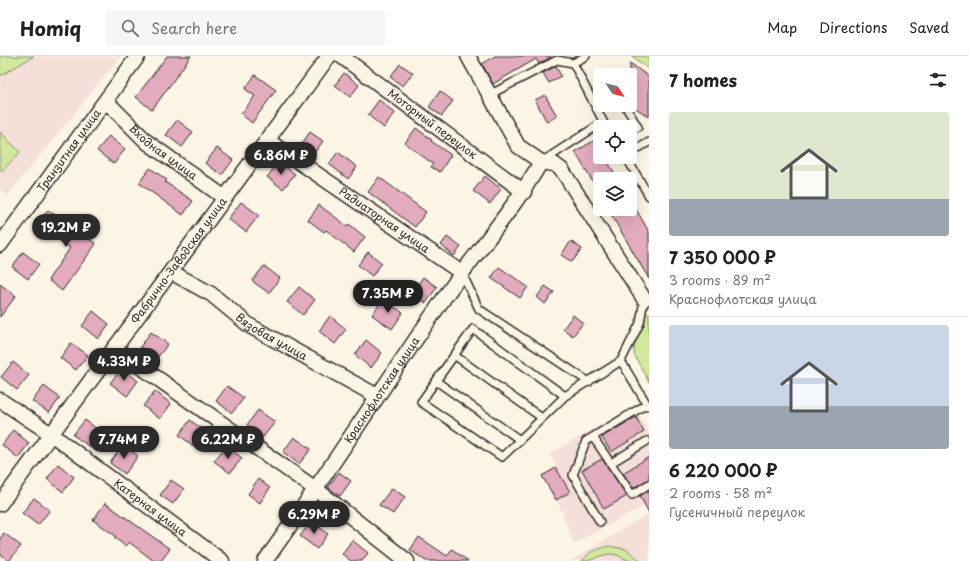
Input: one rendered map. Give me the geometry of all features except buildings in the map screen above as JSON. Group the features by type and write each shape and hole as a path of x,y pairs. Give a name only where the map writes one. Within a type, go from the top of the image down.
{"street":[{"name":"Транзитная улица","path":"0,245 138,56"},
{"name":"Фабрично-Заводская улица","path":"0,504 330,56"},
{"name":"Моторный переулок","path":"341,56 524,192"},
{"path":"468,56 518,146 541,162 554,164 562,170 644,299"},
{"name":"Входная улица","path":"106,101 147,142 224,198"},
{"name":"Радиаторная улица","path":"267,140 462,273"},
{"name":"Краснофлотская улица","path":"265,561 317,490 377,396 462,273 524,192 541,162"},
{"name":"Вязовая улица","path":"171,272 211,294 250,326 377,396"},
{"path":"114,348 317,490 407,561"},
{"name":"Катерная улица","path":"0,400 52,434 222,561"}],"lane":[{"path":"489,96 557,60 573,63 586,56"},
{"path":"573,63 603,120"},
{"path":"541,162 593,131"},
{"path":"637,149 649,142"},
{"path":"630,164 649,196"},
{"path":"462,273 479,309 589,382"},
{"path":"566,396 473,329 421,402 502,457 566,396 621,361 640,323 644,299"},
{"path":"454,355 542,418"},
{"path":"600,522 573,476 586,441 648,405 621,361"},
{"path":"436,380 520,440"},
{"path":"594,437 632,495 649,484"},
{"path":"611,463 647,441"}],"shaded area":[{"path":"0,56 121,56 7,196 0,189"},
{"path":"634,406 649,433 649,503 574,544 559,505 541,475 557,466 549,454"},
{"path":"649,513 649,561 570,561"}],"green space":[{"path":"0,56 34,56 0,76"},
{"path":"632,56 649,56 649,70"},
{"path":"0,132 20,152 1,172 0,171"},
{"path":"649,313 649,382 634,355 636,320"},
{"path":"608,546 626,549 641,561 631,561 610,554 582,561 591,552"}]}
